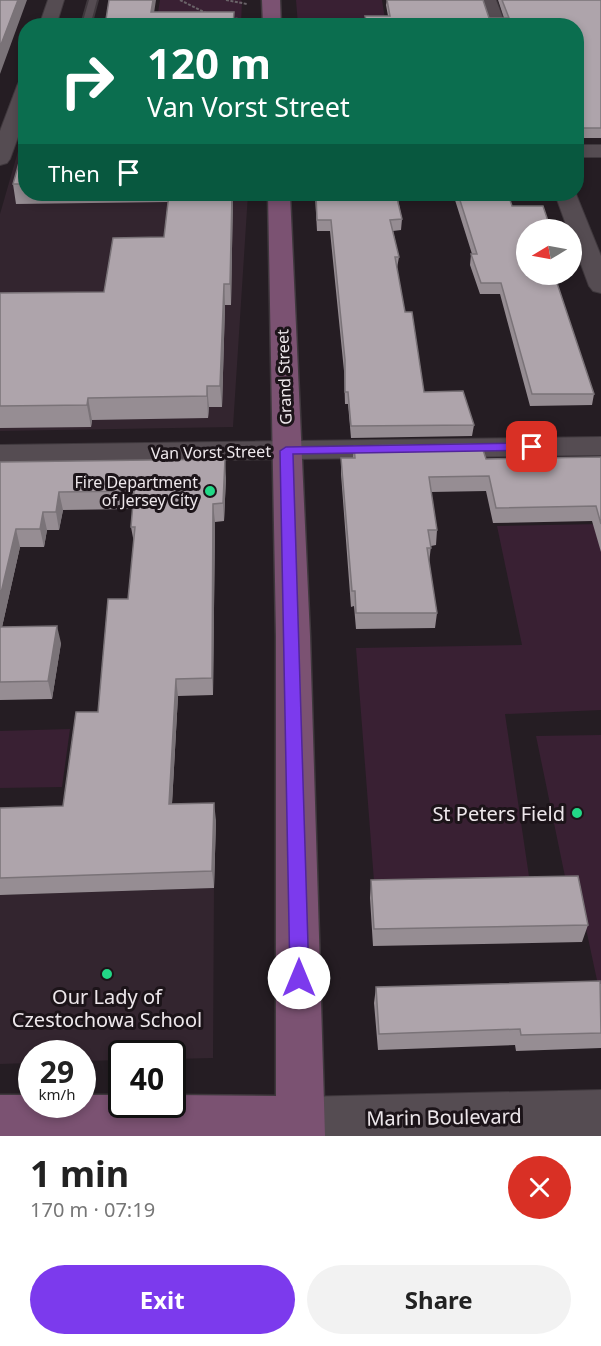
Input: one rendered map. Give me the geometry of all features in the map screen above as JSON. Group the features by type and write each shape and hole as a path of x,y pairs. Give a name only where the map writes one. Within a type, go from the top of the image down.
{"street":[{"path":"50,18 56,0"},
{"path":"271,0 272,18"},
{"path":"488,0 495,18"},
{"path":"5,158 18,113"},
{"path":"584,151 601,151"},
{"name":"Grand Street","path":"279,201 299,910 301,1128"},
{"path":"568,201 601,286"},
{"name":"Van Vorst Street","path":"0,454 601,446"},
{"name":"Marin Boulevard","path":"20,1125 301,1128 601,1113"}],"lane":[{"path":"88,18 93,0"}],"path":[{"path":"180,0 212,15"},
{"path":"226,0 250,4"},
{"path":"222,17 231,18"}],"shaded area":[{"path":"160,0 242,1 241,18 157,18"},
{"path":"296,0 382,0 385,18 297,18"},
{"path":"18,151 18,201 248,201 233,427 0,431 0,214"},
{"path":"601,524 601,710 505,714 531,890 375,894 356,648 522,645 497,526"},
{"path":"70,729 62,787 0,788 0,731"},
{"name":"St Peters Field","path":"601,735 601,999 578,891 568,891 536,736"},
{"name":"Our Lady of Czestochowa School","path":"214,888 213,1058 186,1059 186,1040 108,1040 108,1060 96,1061 96,1040 18,1040 18,1063 0,1064 0,895"}],"building":[{"path":"0,0 18,0 0,47"},
{"path":"109,0 153,0 151,12 234,12 234,18 106,18"},
{"path":"387,0 483,0 489,18 366,18 365,16 390,16"},
{"path":"502,0 601,0 601,128 584,128 584,18 509,18"},
{"path":"18,166 18,184 13,184"},
{"path":"168,201 232,201 230,284 224,284 220,386 207,386 207,396 88,398 87,405 0,406 0,293 104,292 113,238 164,237"},
{"path":"316,201 398,201 402,219 390,220 399,257 395,257 405,312 412,312 424,392 463,391 474,425 351,426 348,392 345,392 345,360 331,220 317,220"},
{"path":"460,201 510,201 512,206 543,206 547,219 516,219 516,285 558,285 594,394 532,394 501,283 481,283 471,254 477,254"},
{"path":"481,444 486,459 601,457 601,524 596,506 496,508 489,476 429,477 437,530 428,530 431,548 427,548 437,613 356,613 355,591 352,591 341,458 355,458 354,446"},
{"path":"225,459 223,503 213,504 212,678 176,679 169,804 214,803 212,871 0,878 0,808 63,806 76,712 98,712 108,599 128,599 135,527 131,527 134,491 59,492 56,512 43,512 40,529 16,529 0,597 0,462"},
{"path":"57,626 48,681 0,682 0,627"},
{"path":"578,876 588,925 374,929 371,880"},
{"path":"600,981 601,1033 521,1035 520,1029 379,1034 376,987"}],"place":[{"name":"Fire Department of Jersey City","path":"210,491"},
{"name":"St Peters Field","path":"577,813"},
{"name":"Our Lady of Czestochowa School","path":"107,974"}],"route":[{"path":"299,978 293,658 286,451 532,447"}]}
